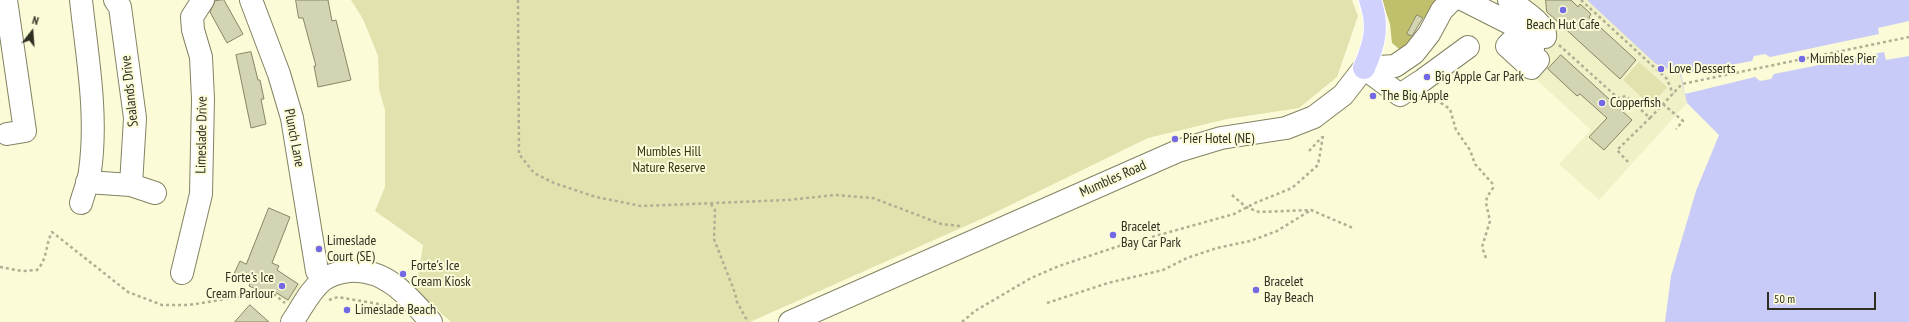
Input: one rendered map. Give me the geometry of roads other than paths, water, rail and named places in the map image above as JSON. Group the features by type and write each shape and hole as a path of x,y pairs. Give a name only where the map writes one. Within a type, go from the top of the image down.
{"main road":[{"name":"Mumbles Road","path":"1364,68 1374,44 1374,17 1370,0"}],"street":[{"path":"6,0 25,130 7,134"},
{"path":"80,203 90,172 93,136 92,96 81,0"},
{"name":"Sealands Drive","path":"115,0 120,7 135,118 131,184"},
{"name":"Limeslade Drive","path":"182,273 201,194 203,92 201,57 193,30 192,17 202,0"},
{"name":"Plunch Lane","path":"251,0 279,74 288,106 317,271 323,280"},
{"path":"1364,68 1394,66 1414,54 1429,34 1442,10 1452,0"},
{"path":"1464,0 1537,37 1545,37 1546,33 1543,26 1509,0"},
{"path":"1364,68 1400,95 1468,47"},
{"name":"Mumbles Road","path":"790,322 1178,151 1221,138 1286,128 1314,117 1343,95 1364,68"},
{"path":"87,182 131,184 155,193"},
{"path":"295,318 308,296 323,280 343,272 364,271 375,274 398,287 431,322"}],"water":[{"path":"1587,0 1909,0 1909,322 1665,322 1671,276 1696,191 1719,135 1687,103 1680,74 1656,64"}],"place":[{"name":"Beach Hut Cafe","path":"1563,10"},
{"name":"Mumbles Pier","path":"1802,59"},
{"name":"Love Desserts","path":"1661,69"},
{"name":"Big Apple Car Park","path":"1427,77"},
{"name":"The Big Apple","path":"1373,96"},
{"name":"Copperfish","path":"1602,103"},
{"name":"Pier Hotel (NE)","path":"1175,139"},
{"name":"Bracelet Bay Car Park","path":"1113,235"},
{"name":"Limeslade Court (SE)","path":"319,249"},
{"name":"Forte's Ice Cream Kiosk","path":"403,274"},
{"name":"Forte's Ice Cream Parlour","path":"282,286"},
{"name":"Bracelet Bay Beach","path":"1256,290"},
{"name":"Limeslade Beach","path":"347,310"}],"park label":[{"name":"Mumbles Hill Nature Reserve","path":"669,160"}]}
